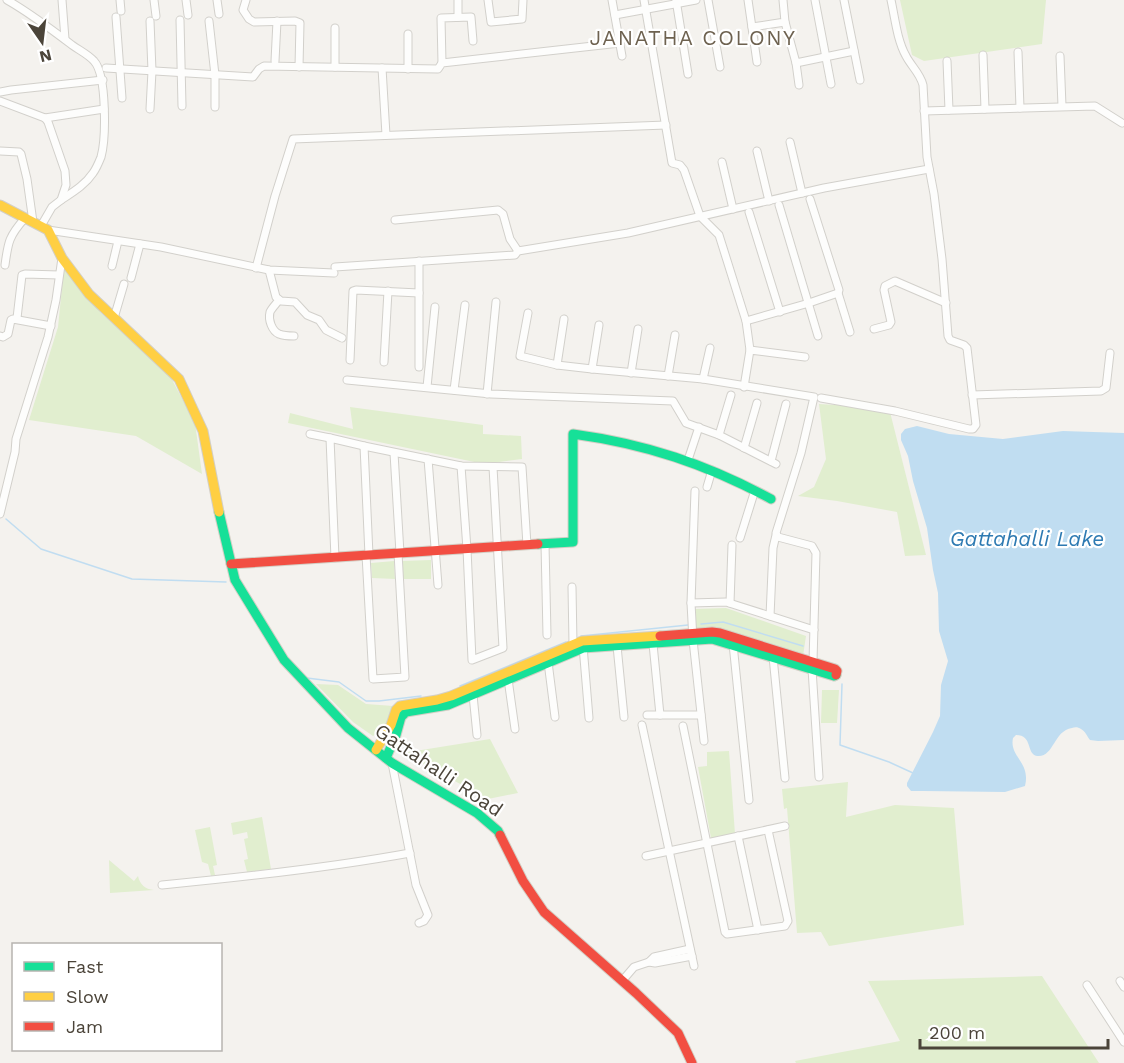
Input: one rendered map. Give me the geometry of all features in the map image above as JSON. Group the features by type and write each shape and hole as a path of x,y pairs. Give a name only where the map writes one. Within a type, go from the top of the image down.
{"street":[{"path":"5,266 7,248 12,234 37,224 52,207 84,184 94,172 101,156 104,132 102,80 100,70 94,61 49,27 7,0"},
{"path":"62,0 65,39"},
{"path":"120,0 122,98"},
{"path":"150,109 154,0"},
{"path":"186,0 188,15"},
{"path":"217,0 219,14"},
{"path":"246,0 243,10 254,22 296,21 300,23 299,67"},
{"path":"458,0 458,17"},
{"path":"488,0 491,22 522,19 523,0"},
{"path":"612,0 622,56"},
{"path":"644,0 672,163 680,165 684,170 700,216 719,235 746,321 750,350 744,387"},
{"path":"615,15 696,0"},
{"path":"708,0 720,68"},
{"path":"748,0 758,62"},
{"path":"783,0 785,22 796,63 799,85"},
{"path":"815,0 831,84"},
{"path":"844,0 860,80"},
{"path":"821,398 895,411 969,429 973,429 975,425 968,352 964,345 953,342 948,336 942,259 927,157 923,85 901,43 891,0"},
{"path":"676,2 688,74"},
{"path":"106,68 253,77 264,66 438,69 442,63 441,18 471,18 472,41"},
{"path":"180,20 182,106"},
{"path":"209,21 215,107"},
{"path":"275,61 277,21"},
{"path":"752,27 785,22"},
{"path":"335,28 335,67"},
{"path":"408,34 408,69"},
{"path":"442,63 620,43"},
{"path":"796,63 854,51"},
{"path":"1018,52 1020,108"},
{"path":"983,55 985,109"},
{"path":"1060,56 1062,106"},
{"path":"947,61 949,110"},
{"path":"382,68 386,135"},
{"path":"0,92 102,80"},
{"path":"0,101 45,118 104,109"},
{"path":"924,111 1095,106 1122,123"},
{"path":"45,118 65,171 66,185 61,200"},
{"path":"256,268 293,139 666,125"},
{"path":"789,142 802,193"},
{"path":"0,151 21,154 37,224"},
{"path":"757,151 769,201"},
{"path":"722,162 733,209"},
{"path":"0,205 37,224 256,268 334,270 419,261 512,256 518,250 628,234 802,193 929,169"},
{"path":"810,199 850,332"},
{"path":"779,205 818,336"},
{"path":"395,220 498,210 502,214 510,239 518,250"},
{"path":"749,212 780,312"},
{"name":"Gattahalli Road","path":"37,224 54,240 62,258 89,294 179,379 203,431 235,580 284,660 348,728 389,760 477,813 498,831 523,881 544,912 678,1033 692,1063"},
{"path":"112,266 118,241"},
{"path":"130,278 140,244"},
{"path":"1,512 16,439 51,326 62,258"},
{"path":"419,261 419,367"},
{"path":"269,270 276,297 279,300 294,302 307,315 319,320 326,330 342,338"},
{"path":"17,318 22,275 59,275"},
{"path":"874,329 889,325 891,322 884,290 885,286 892,281 946,303"},
{"path":"114,318 124,284"},
{"path":"350,360 353,291 419,292"},
{"path":"384,362 388,291"},
{"path":"746,321 838,293"},
{"path":"279,300 271,310 273,329 281,335 294,336"},
{"path":"487,394 496,302"},
{"path":"454,390 465,305"},
{"path":"427,387 435,307"},
{"path":"528,313 520,356 557,365 703,379 814,397 801,453 776,533 773,548 770,616"},
{"path":"0,336 8,334 11,320 17,318 51,326"},
{"path":"557,365 564,319"},
{"path":"592,369 599,325"},
{"path":"631,373 638,329"},
{"path":"668,376 675,335"},
{"path":"703,379 710,348"},
{"path":"750,350 805,357"},
{"path":"972,395 1101,391 1106,388 1110,353"},
{"path":"347,380 487,394 673,401 686,423 719,435 774,462 786,404"},
{"path":"719,435 731,395"},
{"path":"744,448 757,403"},
{"path":"688,460 699,427"},
{"path":"310,434 461,466 522,467 527,545"},
{"path":"231,564 573,542 573,434 633,444 688,460 771,499"},
{"path":"330,438 335,558"},
{"path":"364,446 373,679 405,677 394,453"},
{"path":"428,459 438,585"},
{"path":"461,466 472,660 503,648 493,467"},
{"path":"707,487 712,470"},
{"path":"740,538 755,490"},
{"path":"694,491 691,603 704,741"},
{"path":"777,535 812,546 816,552 812,666 819,777"},
{"path":"545,544 547,635"},
{"path":"730,603 732,545"},
{"path":"572,587 589,718"},
{"path":"691,603 726,602 814,630"},
{"path":"419,922 424,921 428,915 417,885 389,760 402,714 413,710 448,705 548,662 580,644 617,646 653,644 712,632 812,666"},
{"path":"376,750 400,705 451,696 580,644 693,637 712,639 812,666"},
{"path":"653,644 660,715"},
{"path":"733,645 749,800"},
{"path":"617,646 624,717"},
{"path":"773,657 785,778"},
{"path":"548,662 555,717"},
{"path":"508,679 515,729"},
{"path":"473,695 477,735"},
{"path":"647,715 701,715"},
{"path":"642,725 694,966"},
{"path":"683,726 725,932 730,935 785,926 788,921 768,830"},
{"path":"645,856 785,826"},
{"path":"738,836 758,930"},
{"path":"162,885 267,875 410,853"},
{"path":"622,981 634,967 691,952"},
{"path":"1087,985 1124,1042"}],"green space":[{"path":"900,0 1046,0 1042,44 924,61 912,55"},
{"path":"64,267 101,313 170,376 195,423 202,474 136,436 29,420 58,327"},
{"path":"819,404 889,408 926,555 905,556 897,512 798,496 814,487 826,459"},
{"path":"350,407 483,425 483,434 521,436 522,459 484,464 288,423 290,413 353,429"},
{"path":"431,560 431,579 402,579 401,561"},
{"path":"394,561 395,579 372,578 371,563"},
{"path":"726,608 806,636 803,656 696,631 695,609"},
{"path":"316,684 338,685 366,704 393,706 389,725 373,736 353,722"},
{"path":"822,690 839,690 837,723 821,723"},
{"path":"490,739 518,793 488,799 403,753"},
{"path":"729,751 735,834 711,838 698,767 707,766 707,752"},
{"path":"848,782 846,817 895,805 954,808 964,925 829,946 821,932 797,933 787,808 784,809 782,789"},
{"path":"262,817 271,869 247,872 244,860 248,859 244,839 248,838 247,832 233,835 231,823"},
{"path":"210,827 217,865 213,866 215,875 211,876 208,864 202,862 195,830"},
{"path":"109,860 134,881 138,876 143,886 154,890 110,893"},
{"path":"1042,976 1099,1063 796,1063 795,1061 900,1041 868,981"}],"water":[{"name":"Gattahalli Lake","path":"917,426 949,434 1003,439 1063,431 1124,433 1124,740 1090,740 1085,732 1074,727 1061,734 1047,753 1037,756 1031,752 1025,738 1016,735 1013,738 1013,745 1025,771 1025,786 1005,792 911,791 907,786 940,716 941,685 948,661 939,631 938,593 927,528 908,456 901,440 901,434 905,429"}],"waterway":[{"path":"6,519 41,549 132,579 226,582"},
{"path":"701,624 723,622 803,646"},
{"path":"581,636 688,625"},
{"path":"460,686 566,642"},
{"path":"307,678 339,682 366,701 421,696"},
{"path":"842,684 840,745 913,773"}],"traffic: fast":[{"path":"538,544 573,542 573,434 626,443 675,457 723,475 771,499"},
{"path":"219,512 235,580 284,660 348,728 392,763 477,813 500,835"},
{"path":"386,758 401,717 406,712 448,705 583,648 712,639 836,675"}],"traffic: slow":[{"path":"0,205 48,230 62,258 89,294 179,379 203,431 219,512"},
{"path":"376,750 400,706 451,696 582,641 660,636"}],"traffic: jam":[{"path":"231,564 538,544"},
{"path":"660,636 720,633 835,669 836,675"},
{"path":"500,835 523,881 544,912 678,1033 692,1063"}],"district":[{"name":"JANATHA COLONY","path":"693,37"}]}
